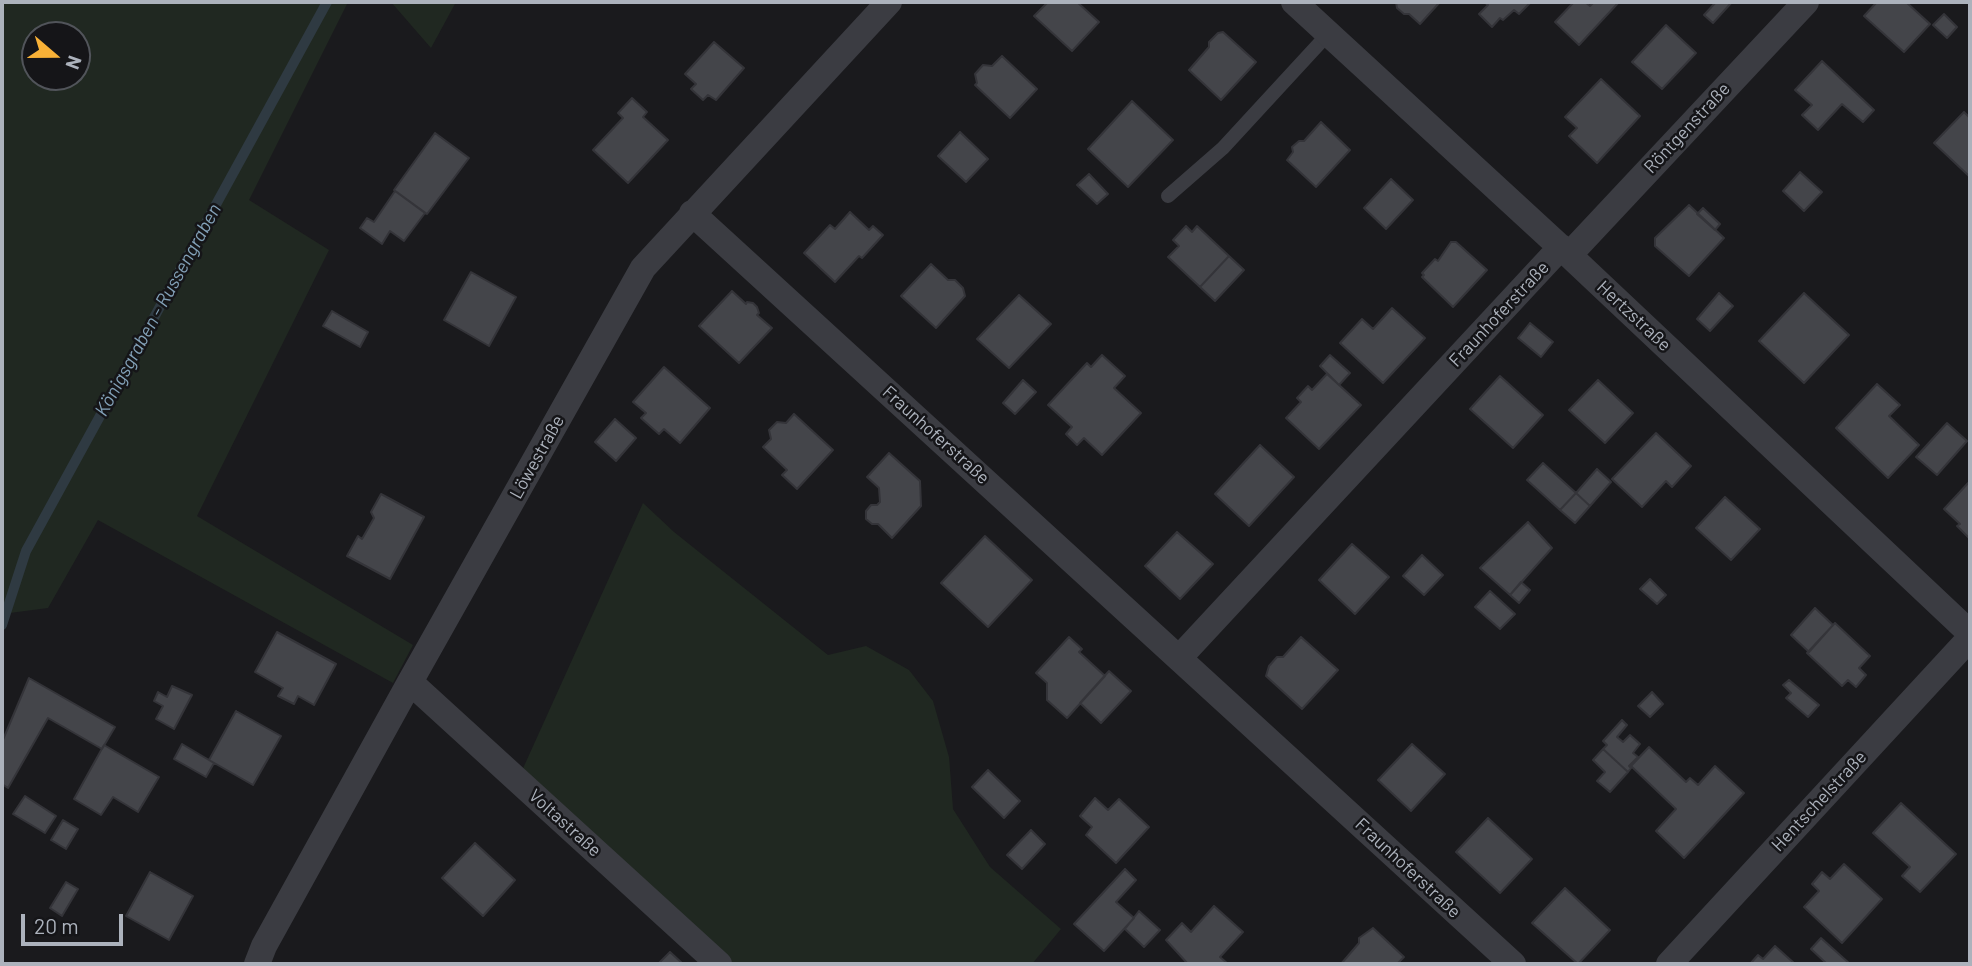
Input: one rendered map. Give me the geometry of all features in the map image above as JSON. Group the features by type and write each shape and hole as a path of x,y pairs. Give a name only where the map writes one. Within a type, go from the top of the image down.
{"street":[{"name":"Löwestraße","path":"257,964 264,946 410,682 643,268 889,2"},
{"name":"Hertzstraße","path":"1294,2 1565,251 1970,633"},
{"name":"Röntgenstraße","path":"1565,251 1806,2"},
{"name":"Fraunhoferstraße","path":"692,213 1513,964"},
{"name":"Fraunhoferstraße","path":"1179,658 1565,251"},
{"name":"Hentschelstraße","path":"1669,964 1970,638"},
{"name":"Voltastraße","path":"410,682 719,964"}],"lane":[{"path":"1168,196 1223,148 1329,33"}],"shaded area":[{"path":"2,2 348,2 249,200 329,250 197,516 413,645 393,683 98,520 48,608 2,614"},
{"path":"391,2 456,2 431,48"},
{"path":"643,503 674,532 828,655 866,646 909,670 933,701 949,757 953,809 990,867 1061,929 1032,964 725,964 520,775"}],"building":[{"path":"1048,2 1077,2 1099,22 1072,51 1034,16"},
{"path":"1396,2 1440,2 1420,24 1397,8"},
{"path":"1484,2 1531,2 1519,14 1514,10 1503,20 1500,18 1492,27 1479,14 1488,5"},
{"path":"1574,2 1585,2 1590,6 1594,2 1619,2 1579,45 1555,22"},
{"path":"1716,2 1732,2 1713,23 1704,15"},
{"path":"1877,2 1906,2 1930,24 1904,52 1864,16"},
{"path":"1944,14 1957,27 1947,38 1933,25"},
{"path":"1666,25 1696,53 1662,89 1632,62"},
{"path":"1223,32 1256,62 1221,100 1189,70 1209,47 1209,42"},
{"path":"714,42 744,68 716,100 708,95 703,100 691,89 696,84 685,74"},
{"path":"1002,56 1037,89 1010,118 975,85 975,74 983,65 992,66"},
{"path":"1822,61 1874,110 1863,122 1842,104 1818,130 1802,115 1812,105 1795,90"},
{"path":"1601,79 1640,116 1597,163 1569,136 1577,128 1565,117"},
{"path":"632,98 647,112 643,117 668,140 628,183 593,150 623,118 618,113"},
{"path":"1132,101 1173,140 1128,187 1088,149"},
{"path":"1964,112 1970,118 1970,177 1934,143"},
{"path":"1321,122 1350,150 1316,187 1287,160 1293,152 1292,147 1299,141 1304,141"},
{"path":"960,132 988,159 966,182 938,156"},
{"path":"435,133 469,158 427,214 394,190"},
{"path":"1800,172 1822,192 1804,211 1783,191"},
{"path":"1089,174 1108,194 1097,204 1077,185"},
{"path":"1391,179 1413,200 1386,229 1364,208"},
{"path":"395,191 425,213 404,241 390,231 382,244 360,228 367,218 374,222"},
{"path":"1689,205 1724,238 1689,276 1655,246 1655,238"},
{"path":"1703,208 1720,224 1715,230 1697,214"},
{"path":"850,212 869,230 873,226 883,235 835,282 804,253 830,225 835,229"},
{"path":"1186,226 1192,232 1197,226 1229,256 1200,287 1168,257 1179,246 1173,240"},
{"path":"1451,242 1456,242 1487,270 1453,307 1422,277 1422,273 1435,259 1438,261"},
{"path":"1229,256 1244,270 1215,301 1200,287"},
{"path":"931,264 948,280 955,280 963,288 965,296 936,328 901,296"},
{"path":"471,272 516,297 489,346 444,320"},
{"path":"732,291 746,304 753,303 759,313 757,315 772,328 739,363 699,326"},
{"path":"1719,293 1733,306 1710,331 1697,319"},
{"path":"1804,293 1849,335 1804,383 1759,341"},
{"path":"1019,295 1051,324 1009,368 977,339"},
{"path":"1392,308 1425,338 1383,383 1340,343 1362,319 1373,329"},
{"path":"332,311 368,332 360,347 323,326"},
{"path":"1530,323 1553,342 1541,357 1518,338"},
{"path":"1102,355 1125,376 1114,388 1141,413 1102,455 1084,438 1077,445 1066,434 1072,427 1048,405 1087,363 1091,367"},
{"path":"1330,355 1350,373 1339,385 1320,366"},
{"path":"664,367 710,408 680,443 664,429 659,434 641,418 646,413 633,402"},
{"path":"1327,374 1361,405 1319,449 1286,418 1301,402 1297,398 1308,386 1312,390"},
{"path":"1500,376 1543,415 1513,448 1470,409"},
{"path":"1023,380 1036,392 1015,414 1003,403"},
{"path":"1598,380 1633,413 1605,443 1569,410"},
{"path":"1877,384 1900,405 1889,416 1919,445 1888,478 1836,428"},
{"path":"794,414 833,450 797,489 782,475 787,470 763,447 771,439 769,430 777,422 786,423"},
{"path":"615,419 636,438 616,461 595,442"},
{"path":"1947,423 1967,441 1937,475 1916,457"},
{"path":"1656,433 1691,466 1672,487 1666,481 1642,507 1612,479"},
{"path":"1260,445 1294,477 1249,526 1215,494"},
{"path":"889,453 920,481 921,506 892,538 878,524 872,524 866,519 866,511 871,505 880,502 879,488 867,477"},
{"path":"1543,463 1576,493 1560,510 1527,480"},
{"path":"1597,469 1611,482 1590,506 1576,493"},
{"path":"1970,481 1970,539 1957,526 1960,524 1944,509"},
{"path":"1576,493 1590,506 1575,523 1560,510"},
{"path":"381,494 424,517 390,579 347,556 358,536 362,539 374,518 371,512"},
{"path":"1725,497 1760,529 1731,560 1696,528"},
{"path":"1528,522 1552,548 1510,595 1480,568"},
{"path":"1177,532 1213,564 1180,599 1145,566"},
{"path":"985,536 1032,580 988,627 941,583"},
{"path":"1352,544 1389,577 1355,614 1319,580"},
{"path":"1422,555 1443,575 1424,595 1403,576"},
{"path":"1650,579 1666,595 1657,604 1640,589"},
{"path":"1521,582 1530,590 1519,603 1510,595"},
{"path":"1490,591 1515,614 1500,629 1475,607"},
{"path":"1815,608 1833,625 1809,652 1791,635"},
{"path":"1835,623 1870,656 1859,668 1866,675 1856,687 1848,680 1842,686 1807,653"},
{"path":"277,632 336,664 314,705 298,696 294,704 278,696 283,688 255,672"},
{"path":"1069,637 1082,649 1079,652 1105,676 1067,718 1047,700 1047,683 1036,673"},
{"path":"1301,637 1338,670 1302,709 1266,676 1269,666 1277,657 1283,657"},
{"path":"1109,671 1131,691 1101,723 1080,703"},
{"path":"29,678 115,727 102,749 48,718 8,788 2,784 2,742"},
{"path":"1789,680 1819,705 1808,717 1786,698 1791,693 1783,685"},
{"path":"172,686 192,695 174,729 156,719 163,706 154,701 158,692 167,697"},
{"path":"1652,692 1663,704 1650,717 1638,706"},
{"path":"236,711 281,736 253,785 209,760"},
{"path":"1622,720 1627,725 1617,737 1623,742 1630,735 1640,744 1633,753 1638,757 1629,766 1631,768 1628,772 1603,749 1607,745 1603,741"},
{"path":"182,744 214,763 206,777 174,759"},
{"path":"1412,744 1445,774 1411,811 1378,780"},
{"path":"104,745 159,777 138,812 113,797 101,815 74,799"},
{"path":"1649,747 1686,782 1690,778 1698,785 1715,766 1744,793 1684,858 1656,831 1676,809 1631,766"},
{"path":"1603,749 1628,772 1610,792 1597,781 1605,772 1593,760"},
{"path":"988,770 1020,801 1004,818 972,787"},
{"path":"25,796 56,816 45,833 13,814"},
{"path":"1095,798 1108,810 1119,799 1149,827 1116,863 1086,835 1092,827 1080,816"},
{"path":"1901,803 1956,854 1920,892 1902,876 1910,867 1873,833"},
{"path":"1488,818 1532,859 1500,893 1456,852"},
{"path":"63,820 78,829 66,849 51,840"},
{"path":"1031,830 1045,844 1022,869 1007,855"},
{"path":"475,843 515,880 483,916 442,878"},
{"path":"1844,864 1882,899 1842,943 1804,907 1819,891 1812,884 1822,872 1830,879"},
{"path":"1125,869 1136,880 1116,902 1134,918 1104,951 1074,924"},
{"path":"150,872 193,896 169,940 126,916"},
{"path":"66,882 78,889 62,916 50,908"},
{"path":"1565,888 1610,930 1578,964 1532,923"},
{"path":"1214,906 1243,932 1220,957 1228,964 1188,964 1166,940 1182,923 1191,932"},
{"path":"1139,911 1160,930 1144,947 1125,929"},
{"path":"1373,928 1404,957 1397,964 1341,964 1359,943 1359,938"},
{"path":"1821,938 1850,964 1827,964 1811,949"},
{"path":"1775,946 1795,964 1750,964 1758,955 1763,959"},
{"path":"670,952 683,964 658,964"}],"waterway":[{"name":"Königsgraben - Russengraben","path":"2,625 26,551 327,2"}]}
